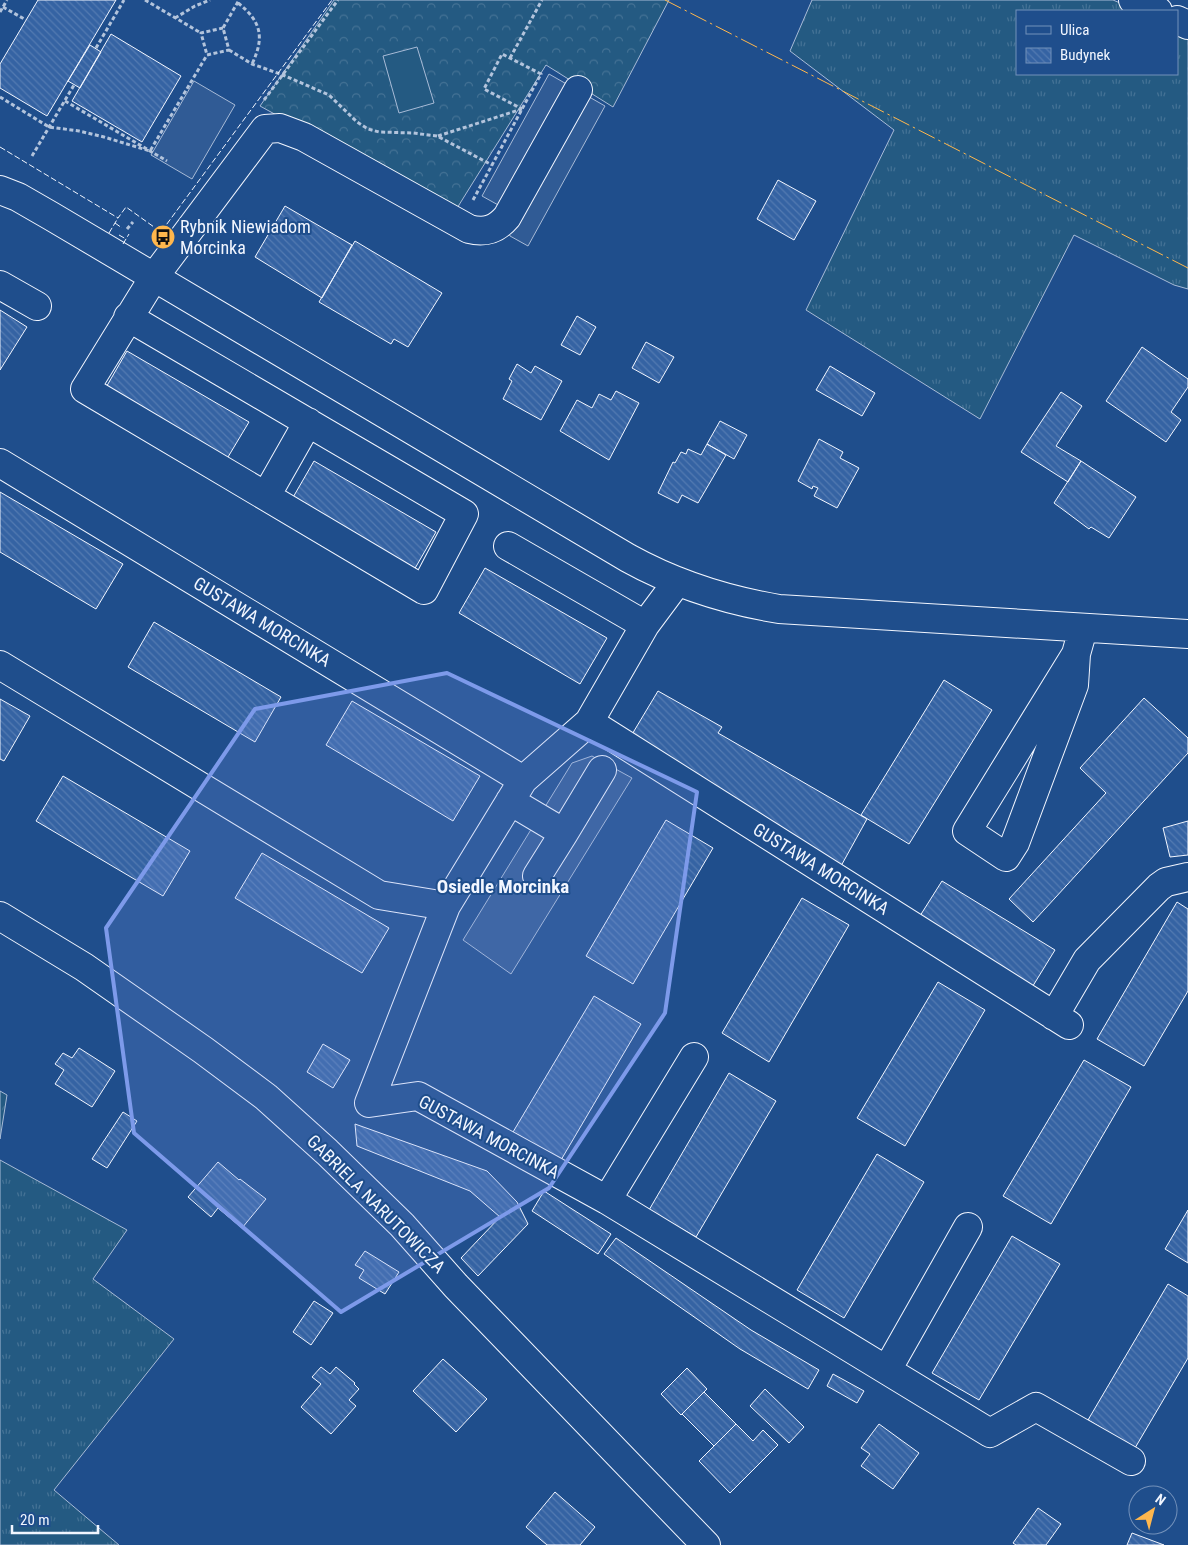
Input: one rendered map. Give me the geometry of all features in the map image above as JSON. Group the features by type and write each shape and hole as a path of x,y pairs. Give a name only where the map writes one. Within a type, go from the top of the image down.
{"street":[{"path":"1133,0 1156,10"},
{"path":"128,317 464,514 424,590 85,389 128,317 154,277 262,131 280,128 317,143 460,225 469,229 485,231 494,229 502,224 578,90"},
{"path":"0,190 18,197 628,558 653,572 677,582 714,595 779,609 1080,641 1188,634"},
{"path":"0,285 37,306"},
{"path":"266,496 308,422"},
{"name":"GUSTAWA MORCINKA","path":"0,463 517,790 564,833"},
{"path":"508,546 645,625"},
{"name":"GUSTAWA MORCINKA","path":"677,582 645,625 589,722 517,790 446,906 369,1103 418,1096 607,1200 990,1433 1036,1407 1131,1461"},
{"path":"1080,641 1074,685 1015,843 1006,857 966,831 1080,641"},
{"path":"0,665 380,895 446,906"},
{"name":"GUSTAWA MORCINKA","path":"589,722 1062,1021 1087,960 1159,887 1166,882 1188,877"},
{"path":"537,876 602,770"},
{"name":"GABRIELA NARUTOWICZA","path":"0,916 92,972 203,1050 280,1109 402,1225 456,1286 706,1545"},
{"path":"607,1200 694,1056"},
{"path":"887,1370 968,1227"}],"path":[{"path":"0,12 7,0"},
{"path":"96,48 124,0"},
{"path":"145,0 201,33 223,28"},
{"path":"175,18 195,6 210,0"},
{"path":"260,106 338,0"},
{"path":"510,58 542,0"},
{"path":"228,50 223,28 238,1 254,18 258,27 260,46 252,64"},
{"path":"3,7 26,20"},
{"path":"201,33 207,55"},
{"path":"150,151 207,55 228,50 252,64 329,95 353,119 368,128 379,132 437,136 492,165"},
{"path":"460,225 541,74 502,54 484,89 522,109"},
{"path":"32,156 74,85"},
{"path":"0,97 49,127 79,131 150,151"},
{"path":"64,101 167,161"},
{"path":"437,136 522,109"}],"highlighted area":[{"path":"447,673 697,792 665,1013 549,1188 341,1312 134,1133 106,928 255,709"}],"green space":[{"path":"334,0 669,0 613,107 546,65 454,213 260,106"},
{"path":"812,0 1113,0 1137,10 1016,10 1016,75 1178,75 1178,28 1188,33 1188,289 1174,285 1074,235 980,419 806,310 894,130 790,51"},
{"path":"417,47 434,103 399,113 383,56"},
{"path":"0,1091 7,1095 0,1139"},
{"path":"0,1160 127,1230 93,1279 174,1339 54,1490 119,1545 0,1545"}],"shaded area":[{"path":"549,74 605,106 528,246 510,236 500,206 482,196"},
{"path":"194,81 235,105 192,179 151,155"},
{"path":"592,756 632,778 511,974 463,940 572,763"}],"building":[{"path":"38,0 116,0 47,116 0,88 0,64"},
{"path":"111,34 181,76 142,142 72,101"},
{"path":"90,45 101,52 80,88 68,81"},
{"path":"778,180 816,201 794,240 757,219"},
{"path":"285,206 352,245 322,298 255,257"},
{"path":"355,241 442,293 408,347 394,339 391,344 319,302"},
{"path":"0,310 27,327 0,370"},
{"path":"577,316 596,327 580,355 561,345"},
{"path":"646,342 674,357 659,383 632,368"},
{"path":"1142,347 1188,379 1188,387 1171,412 1181,420 1166,442 1106,401"},
{"path":"127,351 249,422 222,467 101,396"},
{"path":"517,364 531,373 535,366 562,381 541,420 503,399 512,381 509,379"},
{"path":"830,366 875,393 862,416 816,390"},
{"path":"616,391 639,403 609,460 560,431 577,400 592,408 599,394 611,400"},
{"path":"1061,392 1082,406 1056,446 1081,461 1068,482 1021,452"},
{"path":"720,421 747,435 734,459 707,444"},
{"path":"819,439 843,452 840,458 859,468 837,508 814,496 818,488 813,486 812,489 798,481"},
{"path":"707,444 726,455 698,503 682,495 678,503 658,493 673,462 675,463 681,452 686,454 688,449 701,455"},
{"path":"314,461 436,532 410,577 288,506"},
{"path":"1081,461 1136,497 1109,538 1091,527 1089,529 1054,503"},
{"path":"0,492 123,564 96,609 0,552"},
{"path":"485,568 607,638 580,684 459,613"},
{"path":"154,622 281,697 255,742 128,667"},
{"path":"944,680 992,710 909,844 861,815"},
{"path":"658,691 722,727 718,733 867,819 841,866 631,736"},
{"path":"1144,698 1188,738 1188,753 1033,922 1009,899 1106,793 1080,768"},
{"path":"0,699 30,716 4,761 0,759"},
{"path":"352,701 480,776 453,821 326,745"},
{"path":"63,776 190,851 163,896 36,821"},
{"path":"666,820 713,848 633,984 586,956"},
{"path":"1188,821 1188,855 1170,857 1163,828"},
{"path":"262,853 389,928 362,973 235,898"},
{"path":"942,881 1055,950 1031,989 918,919"},
{"path":"802,898 849,925 769,1062 722,1033"},
{"path":"1177,902 1188,909 1188,991 1144,1066 1097,1039"},
{"path":"938,982 985,1010 905,1146 857,1118"},
{"path":"594,996 641,1024 561,1160 513,1132"},
{"path":"323,1044 350,1060 333,1088 307,1072"},
{"path":"79,1048 115,1071 92,1107 55,1084 64,1070 55,1064 63,1053 72,1058"},
{"path":"1084,1060 1131,1087 1051,1224 1003,1196"},
{"path":"729,1073 776,1101 696,1237 649,1210"},
{"path":"123,1112 137,1121 107,1168 92,1159"},
{"path":"355,1124 487,1171 517,1202 528,1224 478,1276 461,1258 500,1217 470,1191 357,1146"},
{"path":"877,1154 924,1182 844,1318 797,1290"},
{"path":"218,1162 266,1199 242,1228 218,1208 211,1217 188,1197"},
{"path":"544,1191 611,1234 598,1254 532,1211"},
{"path":"1188,1210 1188,1263 1165,1249"},
{"path":"1012,1236 1060,1264 979,1400 932,1373"},
{"path":"616,1238 751,1330 819,1370 808,1389 740,1349 604,1254"},
{"path":"365,1251 399,1272 385,1294 359,1278 364,1270 355,1265"},
{"path":"1168,1284 1188,1296 1188,1358 1135,1448 1088,1420"},
{"path":"314,1301 333,1313 311,1345 293,1332"},
{"path":"443,1359 487,1399 456,1432 413,1391"},
{"path":"321,1367 330,1374 336,1367 355,1383 359,1389 349,1400 356,1406 331,1434 301,1407 321,1384 312,1377"},
{"path":"687,1368 707,1389 681,1415 661,1394"},
{"path":"833,1374 864,1391 857,1403 827,1386"},
{"path":"765,1389 804,1427 789,1443 750,1406"},
{"path":"704,1392 736,1424 714,1446 682,1414"},
{"path":"736,1424 753,1441 763,1430 778,1445 730,1493 699,1461"},
{"path":"879,1424 919,1453 893,1489 861,1466 870,1454 861,1448"},
{"path":"555,1492 595,1527 580,1545 547,1545 526,1527"},
{"path":"1038,1508 1061,1524 1046,1545 1016,1545 1013,1543"},
{"path":"1131,1535 1137,1535 1164,1545 1127,1545"}],"fence":[{"path":"0,147 118,218 126,207 161,232 332,0"},
{"path":"109,233 118,218"},
{"path":"115,223 122,228"},
{"path":"123,244 129,234"},
{"path":"119,235 126,239"}],"power":[{"path":"665,0 1188,268"}],"place":[{"name":"Rybnik Niewiadom Morcinka","path":"163,237"}],"district":[{"name":"Osiedle Morcinka","path":"503,886"}]}
